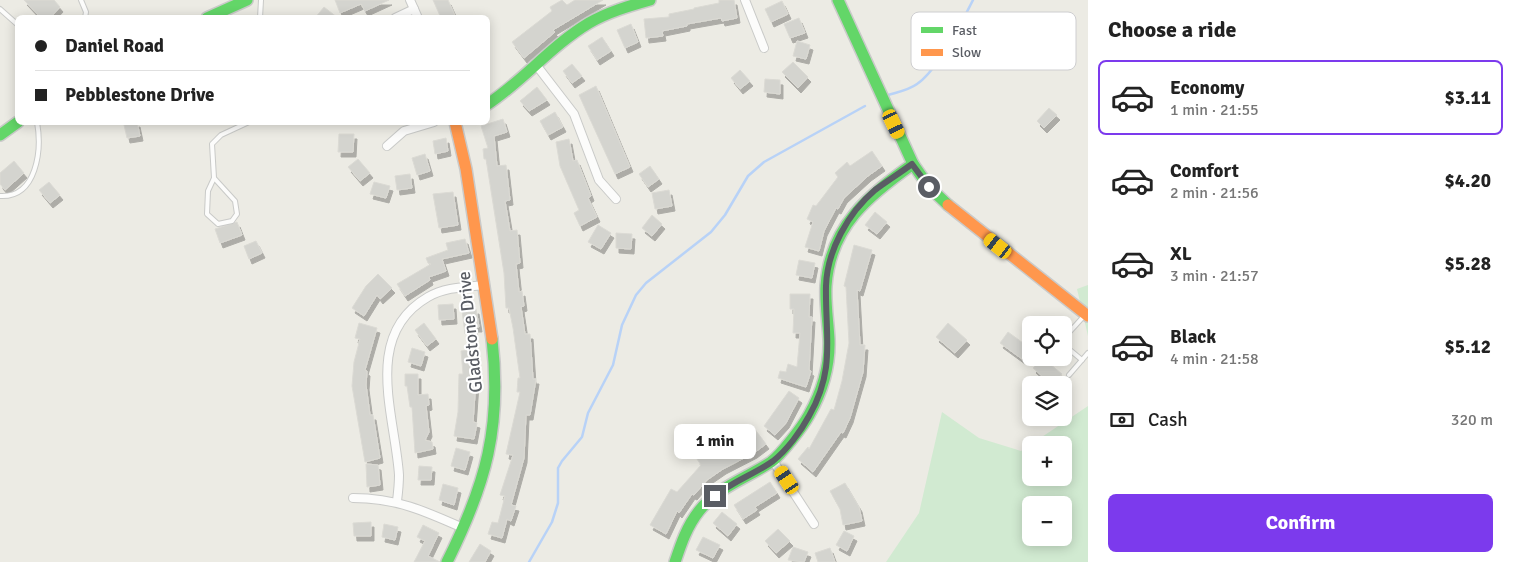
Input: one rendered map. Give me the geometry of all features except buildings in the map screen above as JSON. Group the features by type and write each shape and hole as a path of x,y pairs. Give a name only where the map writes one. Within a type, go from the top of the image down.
{"street":[{"path":"410,0 416,15"},
{"path":"490,102 537,66 578,30 595,19 614,10 650,0"},
{"path":"746,0 764,48"},
{"path":"838,0 912,164 929,187 954,211 1087,315"},
{"path":"213,15 242,1"},
{"path":"402,15 414,10"},
{"path":"537,66 574,114 599,180 616,199"},
{"path":"0,135 15,124"},
{"path":"387,146 404,131 424,125"},
{"name":"Gladstone Drive","path":"447,562 476,499 489,449 494,417 494,357 489,307 456,125"},
{"path":"675,562 684,535 700,510 723,489 773,461 809,416 825,380 829,342 826,285 834,249 854,212 875,190 912,164"},
{"path":"397,502 399,476 386,373 394,333 404,318 429,296 450,289 484,285"},
{"path":"773,461 814,524"},
{"path":"353,498 397,502 421,509 463,528"}],"lane":[{"path":"81,0 86,15"},
{"path":"260,15 261,0"},
{"path":"0,9 15,22"},
{"path":"0,196 19,193 33,176 38,144 37,125"},
{"path":"214,178 235,201 237,214 232,221 218,224 206,214 208,191 214,178 212,144 221,134 242,125"},
{"path":"1072,330 1087,315"},
{"path":"1072,352 1082,360"},
{"path":"1069,375 1088,353"}],"green space":[{"path":"1088,285 1088,336 1077,289"},
{"path":"1088,406 1088,562 886,562 919,513 942,412 979,438 1022,450 1022,486 1072,486 1072,436 1043,436 1058,426 1072,426 1072,417"}],"waterway":[{"path":"967,12 973,0"},
{"path":"888,95 911,88 925,78 931,70"},
{"path":"529,562 552,522 558,503 558,468 582,437 588,413 613,365 622,325 636,295 646,283 711,232 725,215 748,176 764,162 865,106"}],"traffic: fast":[{"path":"214,15 247,0"},
{"path":"490,103 589,23 611,12 650,0"},
{"path":"838,0 913,164 929,187 948,205"},
{"path":"0,135 15,124"},
{"path":"675,562 688,529 699,511 715,495 771,462 791,440 809,415 818,397 827,368 829,339 826,286 829,265 835,246 854,214 867,200 913,164"},
{"path":"447,562 472,507 488,454 495,400 492,339"}],"traffic: slow":[{"path":"456,125 466,169 492,339"},
{"path":"948,205 1088,316"}],"route":[{"path":"715,496 739,479 773,461 802,427 816,402 825,380 828,361 826,285 834,249 854,212 875,190 912,164 929,187"}]}
